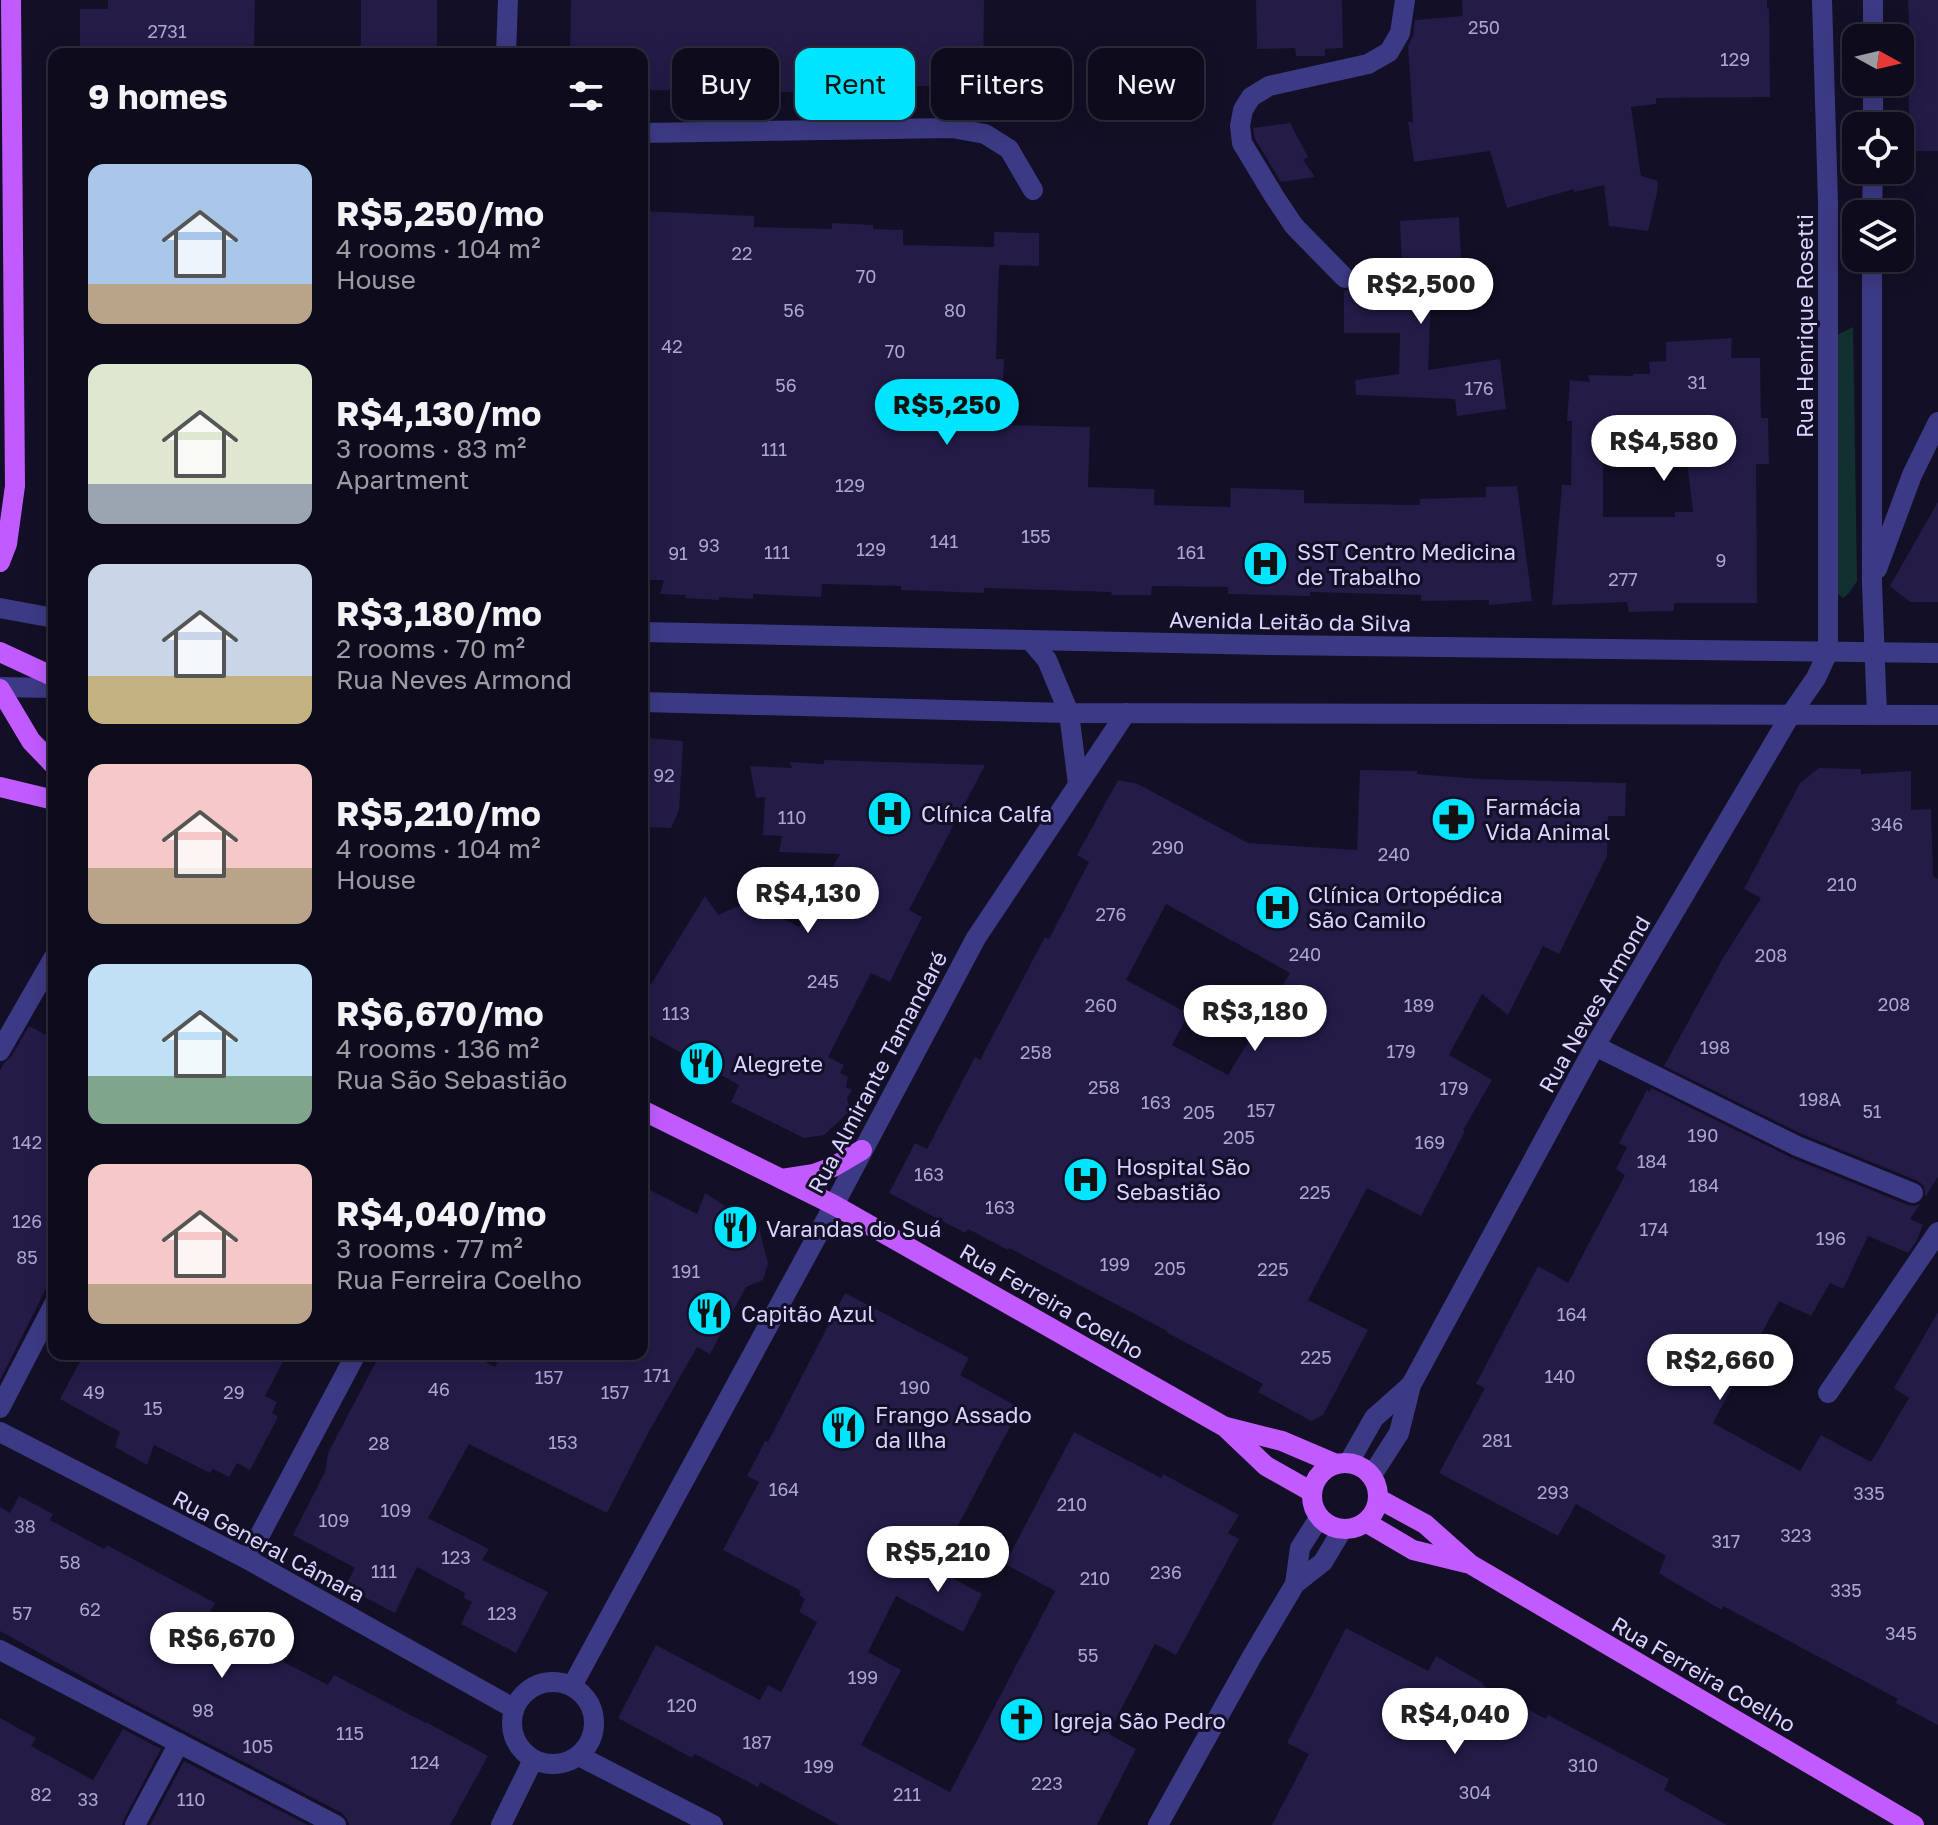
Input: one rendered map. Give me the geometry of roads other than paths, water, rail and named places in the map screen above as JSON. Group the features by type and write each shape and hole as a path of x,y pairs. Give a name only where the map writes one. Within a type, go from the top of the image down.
{"main road":[{"path":"0,562 7,544 15,486 11,0"},
{"path":"0,652 48,674"},
{"path":"0,688 31,741 48,759"},
{"path":"0,787 48,799"},
{"name":"Rua Ferreira Coelho","path":"648,1113 834,1205 1225,1427 1266,1466 1312,1492"},
{"path":"782,1179 814,1174 862,1150"},
{"name":"Rua Ferreira Coelho","path":"1225,1427 1282,1441 1342,1463"},
{"path":"1342,1463 1361,1466 1372,1475 1378,1486 1379,1499 1367,1523 1342,1530 1319,1518 1313,1506 1312,1492 1315,1480 1324,1470 1342,1463"},
{"name":"Rua Ferreira Coelho","path":"1379,1499 1425,1524 1470,1564 1914,1825"},
{"name":"Rua Ferreira Coelho","path":"1367,1523 1413,1550 1470,1564"}],"street":[{"path":"506,48 508,0"},
{"path":"1345,278 1294,226 1253,164 1242,143 1240,126 1243,110 1251,97 1269,86 1368,64 1389,52 1400,33 1405,0"},
{"name":"Rua Henrique Rosetti","path":"1822,0 1828,203 1828,652"},
{"path":"1873,0 1873,24"},
{"path":"648,133 952,128 985,134 1009,149 1033,190"},
{"path":"1872,272 1872,584 1877,715"},
{"path":"1872,584 1912,475 1938,422"},
{"path":"0,608 48,617"},
{"name":"Avenida Leitão da Silva","path":"648,632 1269,645 1938,653"},
{"path":"1030,640 1047,660 1069,713 1078,784"},
{"name":"Rua Neves Armond","path":"1372,1475 1399,1433 1411,1385 1595,1046 1791,714 1816,678 1828,652"},
{"path":"0,688 48,688"},
{"path":"648,702 1069,713 1938,715"},
{"name":"Rua Almirante Tamandaré","path":"572,1686 976,938 1126,713"},
{"path":"0,1051 48,967"},
{"path":"1595,1046 1797,1146 1913,1193"},
{"path":"1828,1393 1938,1232"},
{"path":"0,1408 48,1316"},
{"path":"247,1559 353,1360"},
{"name":"Rua Neves Armond","path":"1342,1463 1374,1418 1411,1385"},
{"name":"Rua General Câmara","path":"0,1432 247,1559 513,1708"},
{"path":"1295,1584 1300,1548 1319,1518"},
{"path":"1158,1825 1295,1584 1323,1562 1342,1530"},
{"path":"0,1650 336,1825"},
{"path":"544,1681 558,1681 572,1686 585,1696 593,1710 594,1727 589,1743 579,1756 564,1763 548,1764 533,1760 513,1738 513,1708 531,1687 544,1681"},
{"path":"135,1825 179,1743"},
{"path":"579,1756 713,1825"},
{"path":"501,1825 533,1760"}],"place":[{"name":"SST Centro Medicina de Trabalho","path":"1266,564"},
{"name":"Clínica Calfa","path":"890,813"},
{"name":"Farmácia Vida Animal","path":"1454,819"},
{"name":"Clínica Ortopédica São Camilo","path":"1277,907"},
{"name":"Alegrete","path":"702,1063"},
{"name":"Hospital São Sebastião","path":"1085,1179"},
{"name":"Varandas do Suá","path":"735,1228"},
{"name":"Capitão Azul","path":"710,1313"},
{"name":"Frango Assado da Ilha","path":"844,1427"},
{"name":"Igreja São Pedro","path":"1022,1720"}]}
